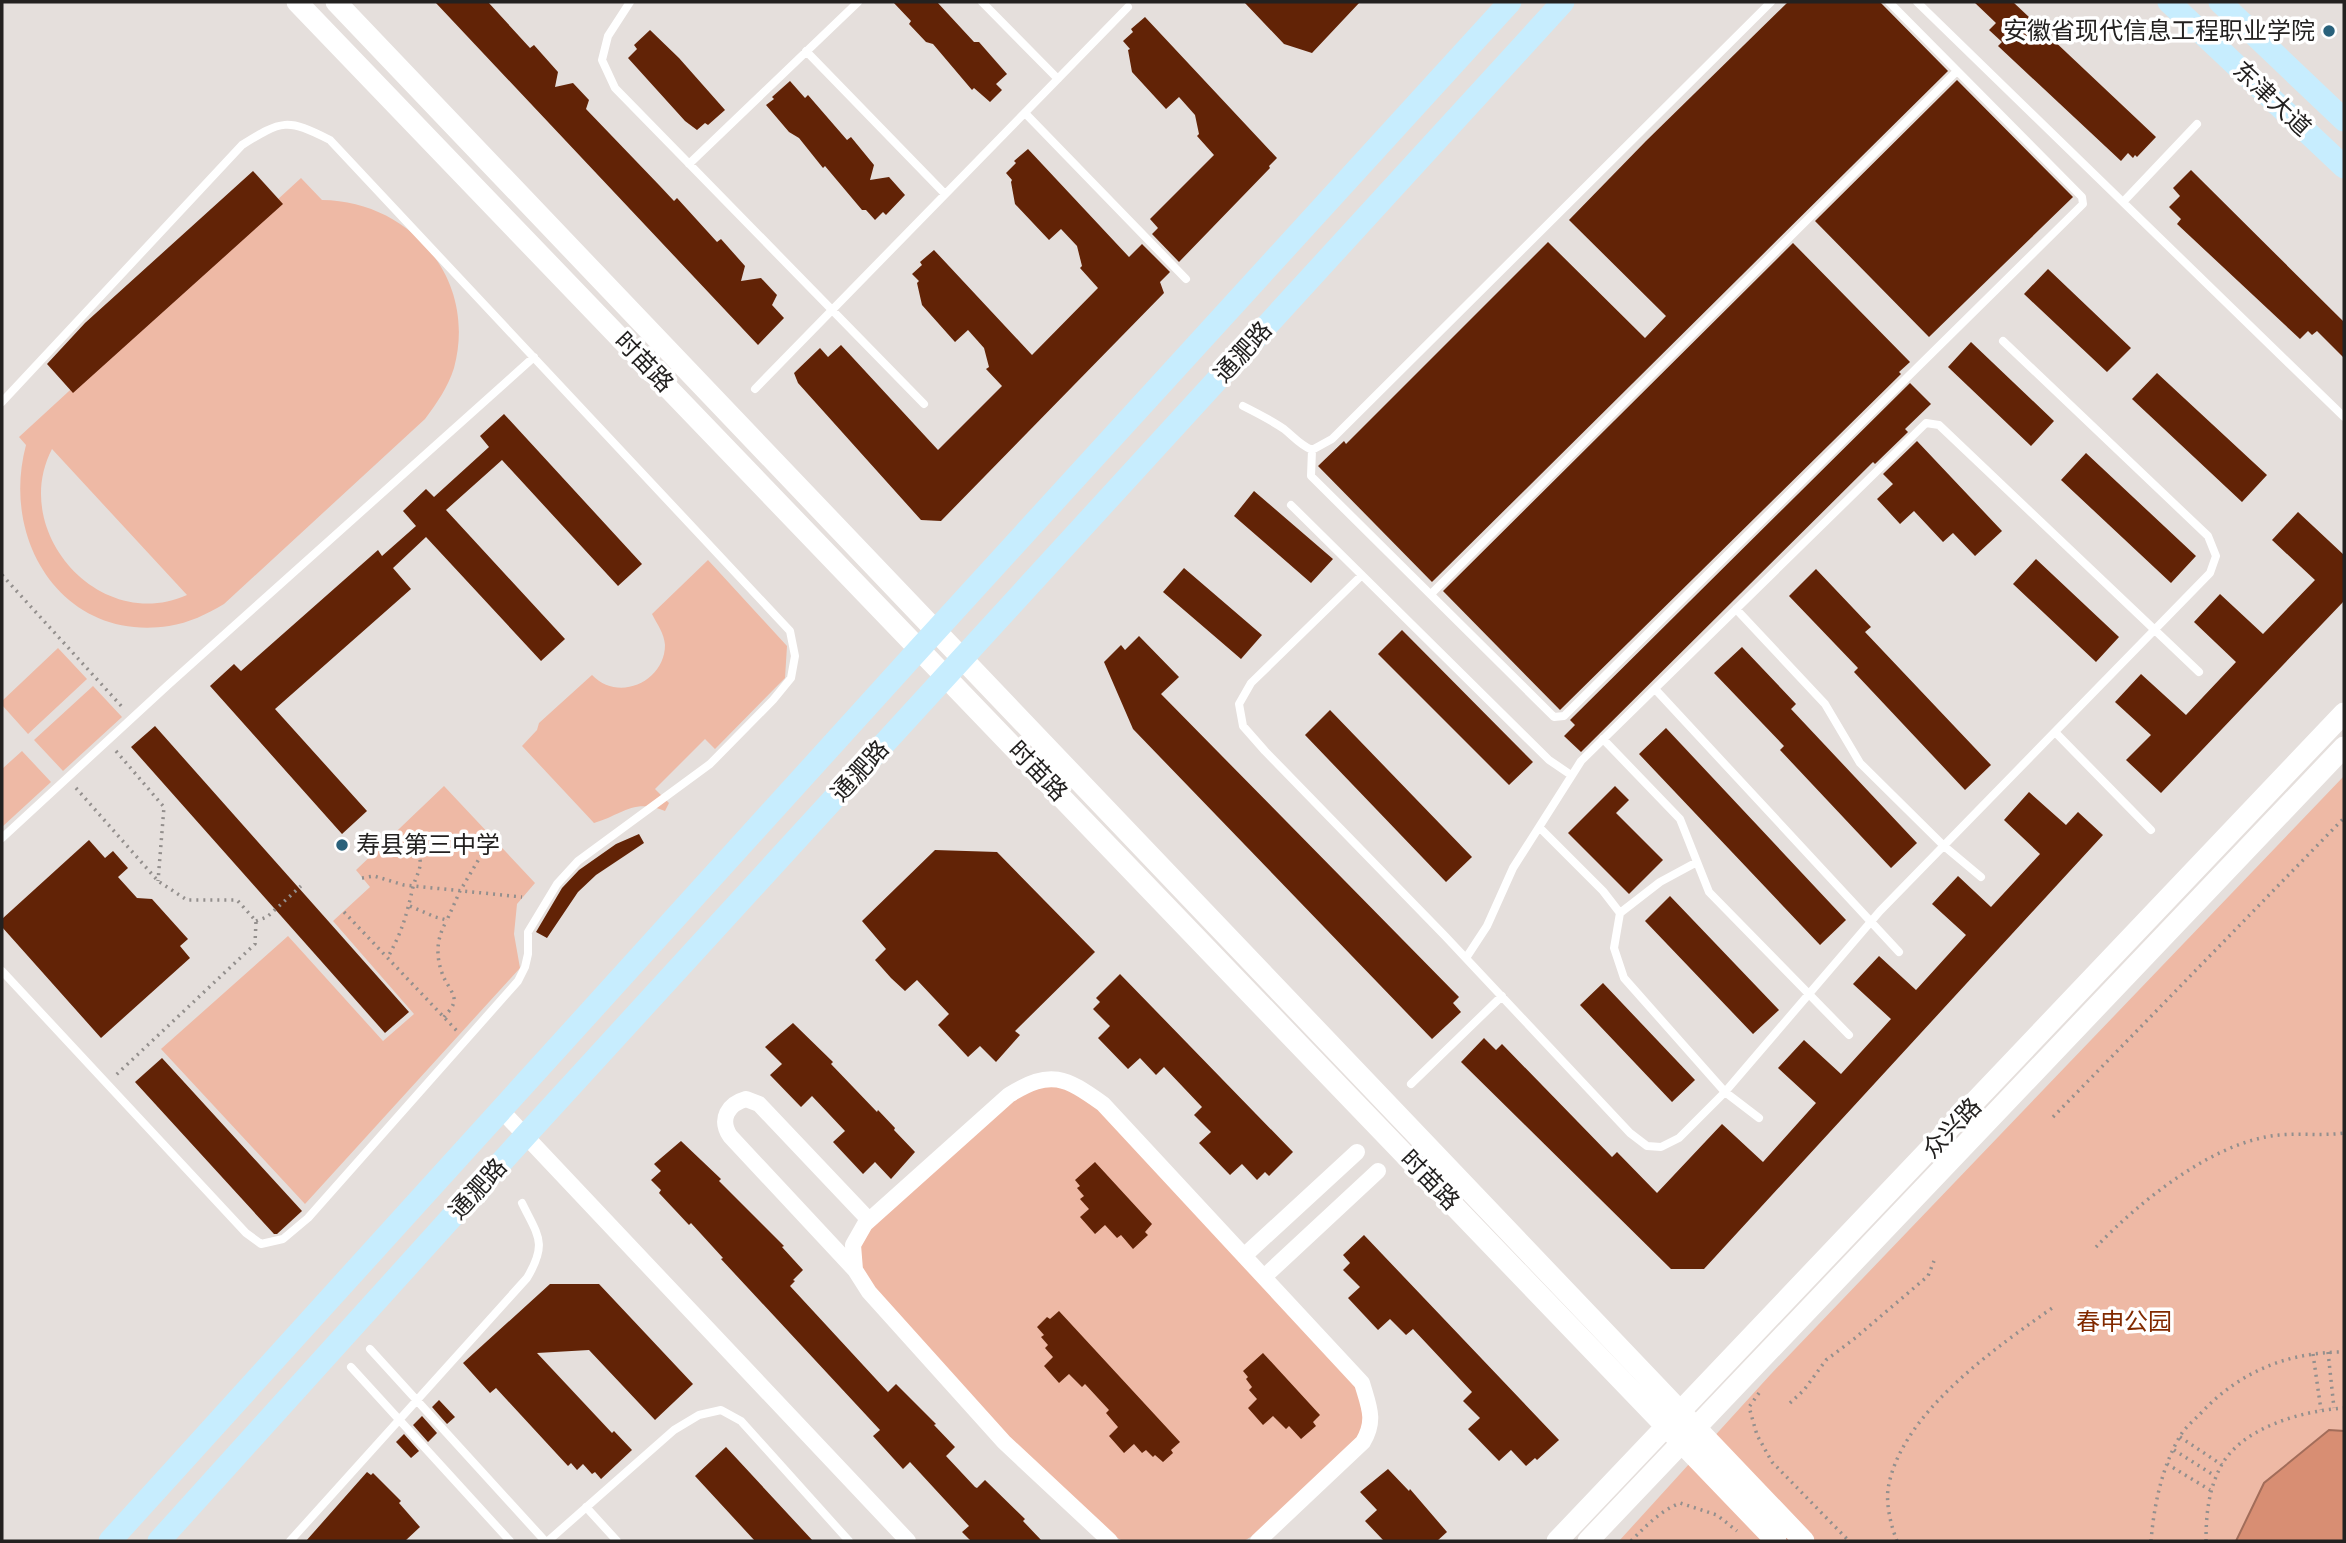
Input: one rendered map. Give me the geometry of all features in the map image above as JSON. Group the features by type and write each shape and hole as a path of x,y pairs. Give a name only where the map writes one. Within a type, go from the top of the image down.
{"main road":[{"name":"通淝路","path":"110,1541 1510,2"},
{"name":"通淝路","path":"159,1541 526,1135 1563,2"},
{"name":"东津大道","path":"2169,2 2344,167"},
{"name":"东津大道","path":"2220,2 2344,120"}],"street":[{"name":"时苗路","path":"298,2 947,676 1674,1420 1804,1541"},
{"name":"时苗路","path":"336,2 963,658 1674,1420 1682,1443 1776,1541"},
{"name":"众兴路","path":"1557,1541 2344,713"},
{"name":"众兴路","path":"1588,1541 2344,747"},
{"path":"855,1270 853,1245 869,1220 1009,1095 1030,1082 1054,1078 1078,1086 1103,1104 1362,1383 1370,1411 1371,1428 1363,1442 1258,1541"},
{"path":"869,1220 759,1104 746,1099 738,1101 728,1110 724,1124 730,1136 855,1270 869,1292 1004,1442 1110,1541"},
{"path":"501,1110 908,1541"},
{"path":"1244,1256 1357,1152"},
{"path":"1264,1277 1378,1171"}],"lane":[{"path":"630,2 608,36 602,60 615,88 924,404"},
{"path":"689,164 858,2"},
{"path":"982,2 1058,79"},
{"path":"1312,450 1332,439 1770,2"},
{"path":"1312,450 1311,476 1554,717 1564,716 2083,204 2082,197 1889,2"},
{"path":"1917,2 2344,417"},
{"path":"755,389 1128,7"},
{"path":"806,51 945,194"},
{"path":"1432,593 1956,72"},
{"path":"1024,113 1186,279"},
{"path":"2124,201 2197,124"},
{"path":"2,402 242,145 273,126 301,125 330,140 790,631 795,656 791,678 710,764 578,860 557,884 528,932 528,954 518,982 308,1218 283,1239 261,1244 246,1233 2,971"},
{"path":"1361,576 1251,683 1239,704 1243,726 1630,1133 1647,1146 1661,1147 1679,1138 1725,1091 1880,911 2210,573 2216,556 2208,536 2003,341"},
{"path":"2,838 534,357"},
{"path":"1243,406 1271,420 1302,446 1312,450"},
{"path":"1466,958 1487,926 1514,868 1581,761 1926,423 1939,425 2199,672"},
{"path":"1291,505 1549,760 1572,775"},
{"path":"1736,609 1825,704 1860,763 1944,846 1981,877"},
{"path":"1655,689 1899,952"},
{"path":"2055,732 2151,830"},
{"path":"1603,739 1680,818 1709,892 1849,1035"},
{"path":"1539,827 1603,891 1620,913"},
{"path":"1697,862 1660,882 1620,913 1614,948 1624,978 1725,1091 1759,1118"},
{"path":"1411,1084 1502,996"},
{"path":"290,1541 527,1278 538,1259 540,1240 522,1203"},
{"path":"370,1349 546,1541 674,1430 699,1415 721,1410 741,1421 849,1541"},
{"path":"351,1367 510,1541"},
{"path":"586,1507 617,1541"}],"path":[{"path":"2,575 132,718"},
{"path":"107,741 164,807 158,881"},
{"path":"67,778 158,881 187,900 237,900 256,921 255,944 107,1084"},
{"path":"2053,1116 2344,818"},
{"path":"444,1017 453,1006 454,998 442,972 437,947 440,933 460,891 492,837"},
{"path":"385,842 406,855 419,855 422,864 413,886 403,930 388,957"},
{"path":"362,878 374,876 413,886 522,897"},
{"path":"256,921 267,917 301,886"},
{"path":"410,905 447,920"},
{"path":"344,912 466,1040"},
{"path":"2096,1247 2119,1223 2158,1191 2215,1155 2252,1140 2279,1135 2344,1133"},
{"path":"1790,1403 1804,1390 1826,1360 1928,1276 1934,1261"},
{"path":"1897,1541 1890,1514 1888,1490 1895,1465 1913,1432 1941,1397 1971,1369 2055,1306"},
{"path":"2328,1352 2334,1408"},
{"path":"2151,1541 2158,1495 2174,1450 2180,1437 2216,1397 2246,1375 2287,1359 2344,1352"},
{"path":"2313,1354 2321,1410"},
{"path":"1763,1387 1749,1407 1757,1435 1772,1462 1849,1541"},
{"path":"2206,1541 2211,1491 2222,1465 2232,1452 2252,1436 2280,1420 2321,1410 2344,1408"},
{"path":"2180,1437 2222,1465"},
{"path":"2174,1450 2214,1476"},
{"path":"2168,1464 2211,1491"},
{"path":"1631,1541 1653,1519 1680,1503 1717,1516 1743,1537"}],"green space":[{"path":"301,178 322,200 354,204 383,214 409,230 430,251 446,276 456,304 459,335 454,368 442,395 425,419 224,604 184,623 132,627 99,618 71,601 48,578 32,549 23,516 20,481 26,445 19,437","holes":["52,449 187,595 154,603 123,600 95,588 71,568 53,542 43,512 42,481"]},
{"path":"708,560 787,646 785,678 715,749 705,739 655,789 669,803 665,811 654,807 636,807 594,823 522,746 537,730 539,723 592,675 615,687 639,684 649,678 663,658 665,645 652,614"},
{"path":"58,648 87,679 28,734 2,705 2,701"},
{"path":"93,686 122,717 63,771 34,740"},
{"path":"22,751 51,782 2,827 2,769"},
{"name":"春申公园","path":"2344,776 2344,1541 1619,1541 1771,1374"},
{"path":"444,786 535,883 517,904 514,934 520,968 305,1204 161,1049 288,936 383,1041 414,1014 333,921 370,887 356,870"},
{"path":"1055,1083 1098,1105 1356,1385 1366,1423 1361,1436 1257,1533 1244,1541 1123,1541 1112,1535 1008,1440 876,1293 861,1265 859,1244 874,1224 1013,1097"}],"shaded area":[{"path":"2329,1430 2344,1431 2344,1541 2236,1541 2264,1483"}],"building":[{"path":"435,2 488,2 530,48 534,45 558,72 555,87 573,83 589,100 586,109 674,201 677,198 717,242 721,239 745,266 741,281 761,278 777,295 772,305 784,318 758,345"},
{"path":"893,2 937,2 974,42 979,42 1007,74 996,84 1002,90 990,102 974,88 972,90 933,44 926,42 909,24 911,21"},
{"path":"1244,2 1360,2 1312,53 1284,44"},
{"path":"1788,2 1880,2 1948,71 1432,582 1318,466 1344,441 1346,444 1548,242 1645,338 1666,316 1569,220"},
{"path":"1974,2 2013,2 2156,137 2137,157 2135,155 2133,158 2128,153 2121,161 1998,46 2002,42 1989,30 1996,23"},
{"path":"1145,17 1277,158 1179,262 1152,234 1158,228 1150,219 1214,155 1197,136 1199,134 1195,115 1179,97 1166,109 1132,72 1130,49 1123,41 1133,32 1131,29"},
{"path":"650,30 725,110 708,125 705,123 697,130 685,121 628,58 637,49 634,45"},
{"path":"1957,80 2073,197 1929,337 1815,221"},
{"path":"790,81 805,98 808,95 847,140 851,137 874,165 870,180 889,177 905,195 886,215 883,212 875,220 866,210 862,210 825,166 823,168 799,138 789,132 766,105"},
{"path":"1028,149 1129,257 1142,244 1170,272 1160,282 1164,293 941,521 921,520 798,383 794,373 820,348 828,357 841,345 938,450 1002,386 986,369 989,367 984,348 968,330 955,342 922,305 917,283 919,281 912,274 922,265 920,262 934,250 1032,355 1098,288 1080,268 1082,266 1077,246 1061,229 1049,240 1015,204 1012,180 1006,173 1016,163 1014,161"},
{"path":"2191,170 2344,322 2344,358 2317,331 2312,335 2308,331 2300,339 2177,224 2181,219 2169,207 2180,196 2173,188"},
{"path":"253,171 283,204 73,393 47,364 85,323"},
{"path":"1793,243 1910,362 1899,372 1901,374 1560,710 1443,591"},
{"path":"2048,269 2131,348 2107,372 2024,294"},
{"path":"1971,342 2054,421 2031,446 1948,367"},
{"path":"2157,373 2267,475 2242,502 2132,399"},
{"path":"1910,383 1931,404 1905,429 1908,432 1875,464 1873,462 1581,752 1564,736 1575,725 1570,720"},
{"path":"504,414 642,564 618,586 502,460 446,510 565,639 541,661 426,537 393,568 411,589 275,709 367,811 342,834 210,686 234,664 241,671 378,550 382,556 416,526 403,511 426,489 434,497 489,447 480,436"},
{"path":"1917,441 2002,531 1975,556 1953,533 1943,542 1914,511 1900,524 1877,499 1893,484 1883,474"},
{"path":"2086,453 2196,556 2171,583 2061,480"},
{"path":"1254,491 1333,559 1311,583 1234,516"},
{"path":"2298,512 2344,555 2344,601 2161,793 2126,760 2151,735 2115,702 2141,674 2186,715 2236,662 2194,622 2220,594 2263,634 2315,580 2272,540"},
{"path":"2036,559 2119,637 2096,662 2013,584"},
{"path":"1184,568 1262,635 1241,659 1163,592"},
{"path":"1816,569 1871,627 1865,632 1991,765 1965,790 1854,672 1858,668 1789,596"},
{"path":"1402,630 1533,762 1509,785 1378,654"},
{"path":"1139,636 1179,677 1161,694 1459,997 1453,1003 1461,1012 1432,1039 1133,729 1104,662 1121,645 1125,650"},
{"path":"1742,647 1796,704 1791,709 1917,843 1891,868 1780,750 1784,746 1714,673"},
{"path":"1330,710 1472,857 1446,882 1305,735"},
{"path":"155,726 409,1012 385,1033 131,747"},
{"path":"1666,728 1846,920 1820,945 1639,754"},
{"path":"1615,786 1629,800 1616,813 1663,860 1629,894 1568,833"},
{"path":"2029,792 2066,825 2078,812 2103,835 1704,1269 1671,1269 1461,1062 1484,1038 1496,1050 1502,1044 1612,1157 1617,1152 1657,1193 1722,1124 1763,1162 1816,1103 1778,1068 1804,1040 1841,1074 1891,1019 1853,984 1879,956 1916,990 1966,935 1932,904 1958,876 1991,907 2040,854 2004,820"},
{"path":"639,834 644,843 596,875 578,892 547,938 536,932 562,888 579,870 616,844"},
{"path":"89,840 105,858 113,851 128,868 118,877 137,898 152,899 188,939 180,946 190,958 101,1038 2,927 2,919"},
{"path":"935,850 997,852 1095,952 1015,1031 1020,1035 996,1062 980,1046 968,1057 938,1025 949,1014 917,980 905,991 891,978 875,960 886,949 862,921"},
{"path":"1670,896 1779,1010 1753,1034 1645,921"},
{"path":"1120,974 1293,1152 1269,1176 1265,1172 1257,1180 1242,1164 1230,1175 1199,1143 1211,1132 1194,1115 1202,1107 1164,1067 1156,1075 1140,1058 1128,1069 1098,1038 1110,1026 1093,1009 1100,1002 1096,998"},
{"path":"1603,983 1695,1080 1672,1102 1580,1005"},
{"path":"793,1023 833,1062 831,1064 877,1112 878,1110 915,1152 891,1179 875,1162 863,1174 833,1142 845,1131 812,1096 801,1107 770,1075 782,1064 765,1047"},
{"path":"162,1058 302,1211 277,1234 274,1234 135,1082"},
{"path":"681,1141 721,1179 719,1181 784,1246 782,1247 803,1270 790,1286 888,1392 896,1384 936,1424 934,1425 955,1447 946,1456 975,1487 985,1480 1025,1519 1023,1521 1042,1541 971,1541 962,1532 969,1526 910,1462 903,1469 873,1436 880,1430 721,1259 723,1258 691,1223 689,1225 659,1193 661,1190 651,1180 661,1171 654,1164"},
{"path":"1095,1162 1152,1224 1145,1232 1148,1235 1133,1249 1121,1235 1117,1238 1105,1225 1095,1234 1080,1217 1089,1209 1080,1199 1084,1196 1077,1188 1080,1186 1075,1180"},
{"path":"1364,1235 1559,1440 1537,1460 1535,1458 1526,1466 1511,1450 1499,1461 1468,1429 1480,1418 1463,1401 1472,1392 1413,1329 1406,1335 1390,1319 1378,1330 1348,1298 1360,1287 1343,1270 1350,1263 1343,1255"},
{"path":"550,1284 599,1284 693,1384 655,1420 589,1350 537,1353 612,1433 614,1431 632,1450 601,1479 583,1464 577,1470 571,1463 568,1466 496,1388 490,1393 463,1363"},
{"path":"1059,1311 1180,1442 1163,1462 1146,1450 1142,1453 1134,1444 1124,1453 1109,1436 1118,1427 1106,1413 1109,1410 1085,1384 1082,1387 1069,1374 1059,1383 1044,1366 1053,1357 1045,1348 1048,1345 1037,1327 1047,1317 1050,1319"},
{"path":"1263,1353 1320,1415 1313,1422 1316,1426 1301,1439 1289,1426 1286,1429 1273,1416 1263,1425 1248,1408 1257,1399 1249,1390 1252,1387 1243,1371"},
{"path":"439,1400 455,1417 447,1424 432,1407"},
{"path":"422,1416 437,1433 428,1442 413,1425"},
{"path":"404,1434 419,1451 411,1458 396,1442"},
{"path":"726,1447 813,1541 755,1541 695,1476"},
{"path":"1388,1469 1409,1491 1410,1489 1447,1532 1437,1541 1384,1541 1365,1521 1377,1510 1360,1492"},
{"path":"367,1472 371,1475 373,1473 401,1501 399,1503 420,1527 405,1541 306,1541"}],"place":[{"name":"安徽省现代信息工程职业学院","path":"2329,31"},
{"name":"寿县第三中学","path":"342,845"}]}
